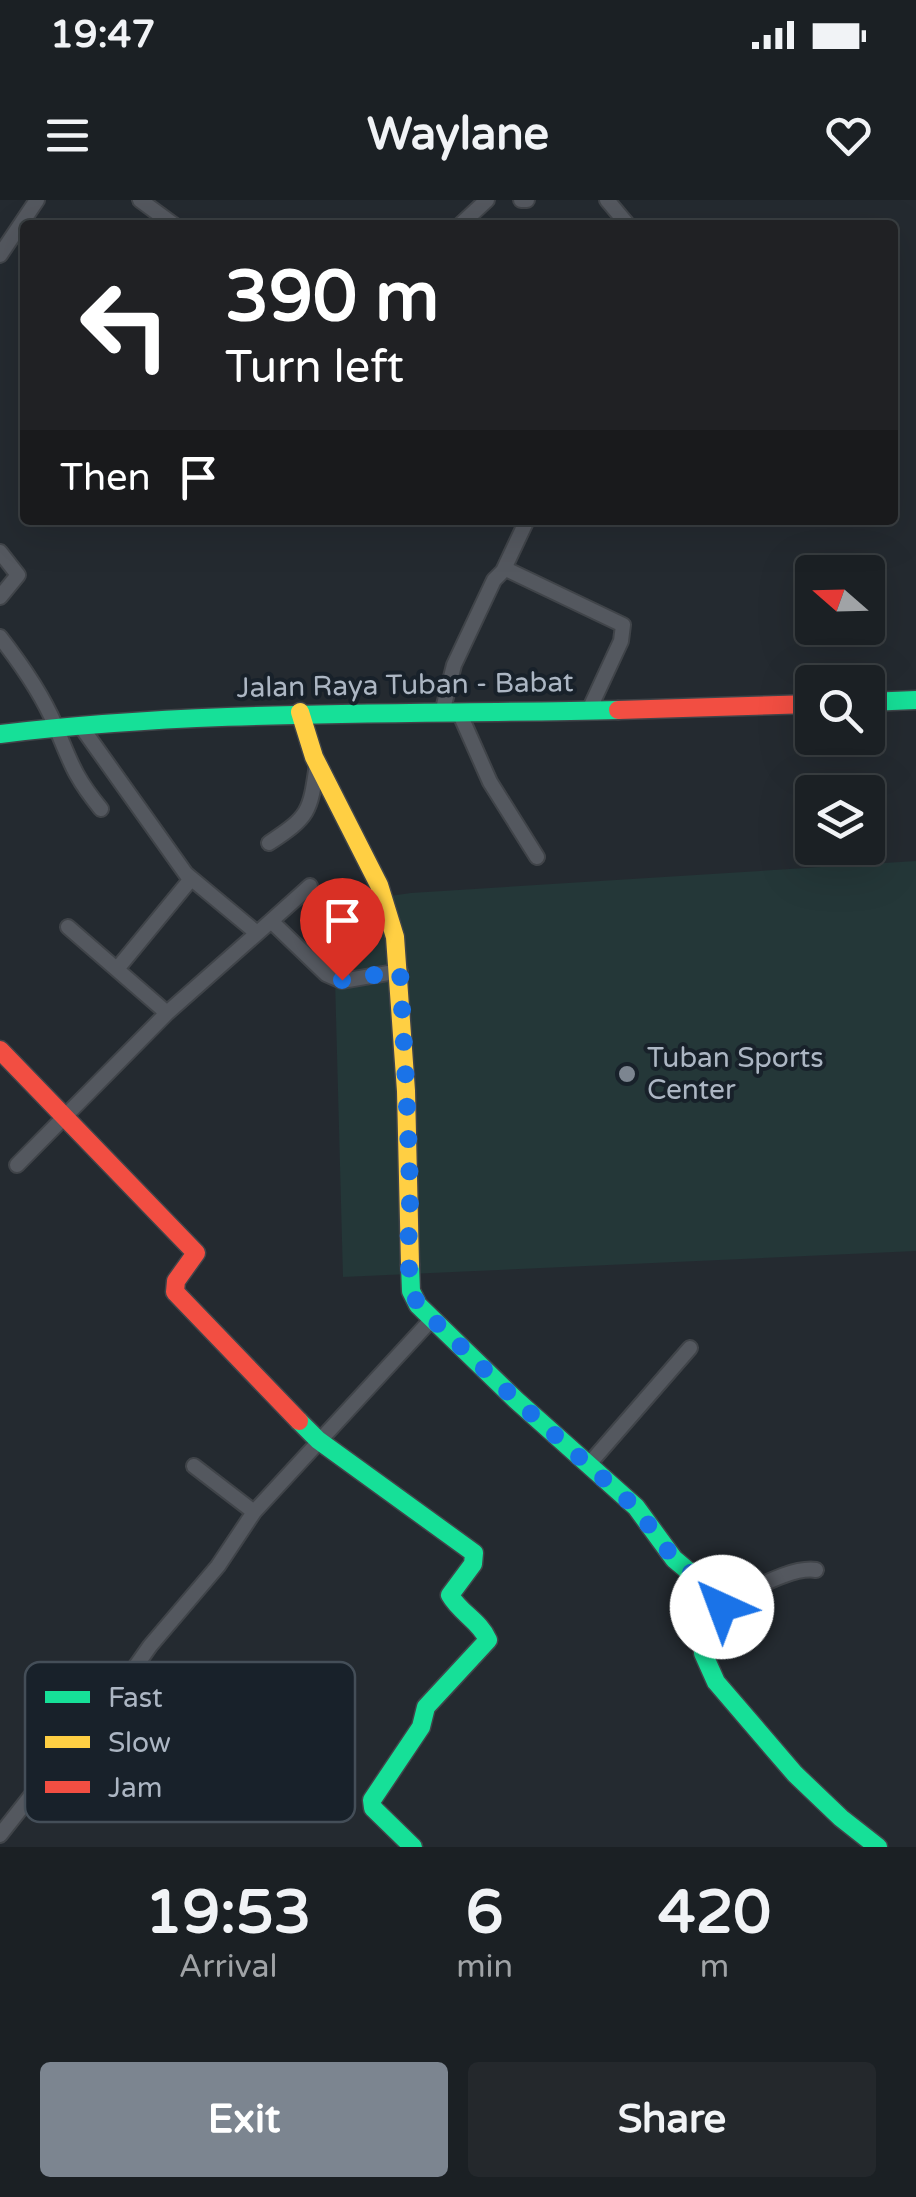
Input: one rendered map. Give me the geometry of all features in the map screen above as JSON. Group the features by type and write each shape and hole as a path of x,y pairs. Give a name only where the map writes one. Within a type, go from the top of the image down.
{"main road":[{"path":"885,701 916,700"},
{"name":"Jalan Raya Tuban - Babat","path":"0,734 56,726 300,712 795,704"},
{"path":"300,712 317,763 384,896 395,936 410,1191 410,1276 418,1305 516,1400 590,1463 636,1508 674,1559 717,1594 722,1603 703,1653 714,1680 804,1786 878,1847"},
{"path":"0,1050 196,1253 176,1280 175,1292 318,1440 474,1553 473,1564 450,1595 452,1603 482,1627 488,1640 426,1707 421,1727 372,1800 373,1808 413,1847"}],"street":[{"path":"140,200 167,220"},
{"path":"465,220 487,200"},
{"path":"606,200 624,220"},
{"path":"0,256 20,227"},
{"path":"525,525 454,664 451,712 537,857"},
{"path":"0,552 18,575 0,597"},
{"path":"503,571 622,625 621,641 590,708"},
{"path":"0,637 21,664 56,726 70,766 101,809"},
{"path":"80,725 191,879 257,933"},
{"path":"268,842 300,822 305,814 311,803 317,763"},
{"path":"116,969 191,879"},
{"path":"17,1165 167,1012 310,886"},
{"path":"272,921 326,974 337,979 400,971"},
{"path":"68,927 167,1012"},
{"path":"139,1662 218,1566 254,1512 432,1320"},
{"path":"590,1463 690,1348"},
{"path":"194,1466 254,1512"},
{"path":"722,1603 788,1572 816,1570"},
{"path":"0,1835 25,1803"}],"shaded area":[{"name":"Tuban Sports Center","path":"916,861 916,1251 343,1277 333,904 411,893"}],"traffic: fast":[{"path":"885,701 916,700"},
{"path":"0,734 231,717 618,710"},
{"path":"410,1265 411,1291 418,1305 516,1400 636,1507 674,1559 717,1595 721,1607 703,1653 716,1682 795,1774 878,1847"},
{"path":"299,1421 318,1440 474,1553 473,1564 450,1595 488,1640 426,1707 421,1727 372,1800 373,1808 413,1847"}],"traffic: slow":[{"path":"300,712 314,757 379,885 395,937 406,1091 410,1265"}],"traffic: jam":[{"path":"618,710 795,705"},
{"path":"0,1050 196,1253 176,1281 175,1292 299,1421"}],"place":[{"name":"Tuban Sports Center","path":"627,1074"}],"route":[{"path":"342,980 400,971 410,1276 418,1305 636,1508 660,1543 717,1594 722,1607"}]}
